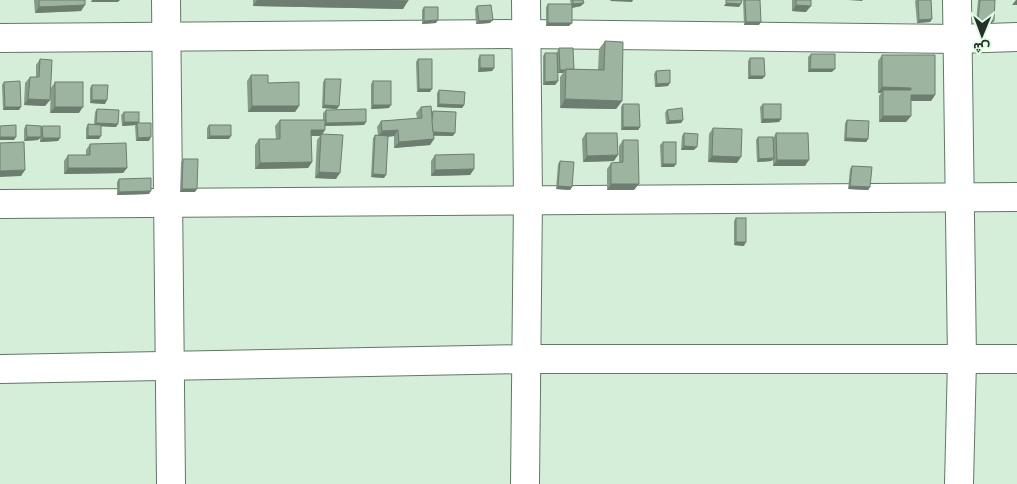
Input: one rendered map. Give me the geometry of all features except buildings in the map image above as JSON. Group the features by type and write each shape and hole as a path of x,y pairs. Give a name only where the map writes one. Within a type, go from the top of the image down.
{"street":[{"path":"166,0 171,484"},
{"path":"525,484 528,359 526,0"},
{"path":"957,0 958,197 962,360 959,484"},
{"path":"0,38 526,34 957,39 1017,37"},
{"path":"0,204 1017,196"},
{"path":"0,369 528,359 1017,359"}]}
